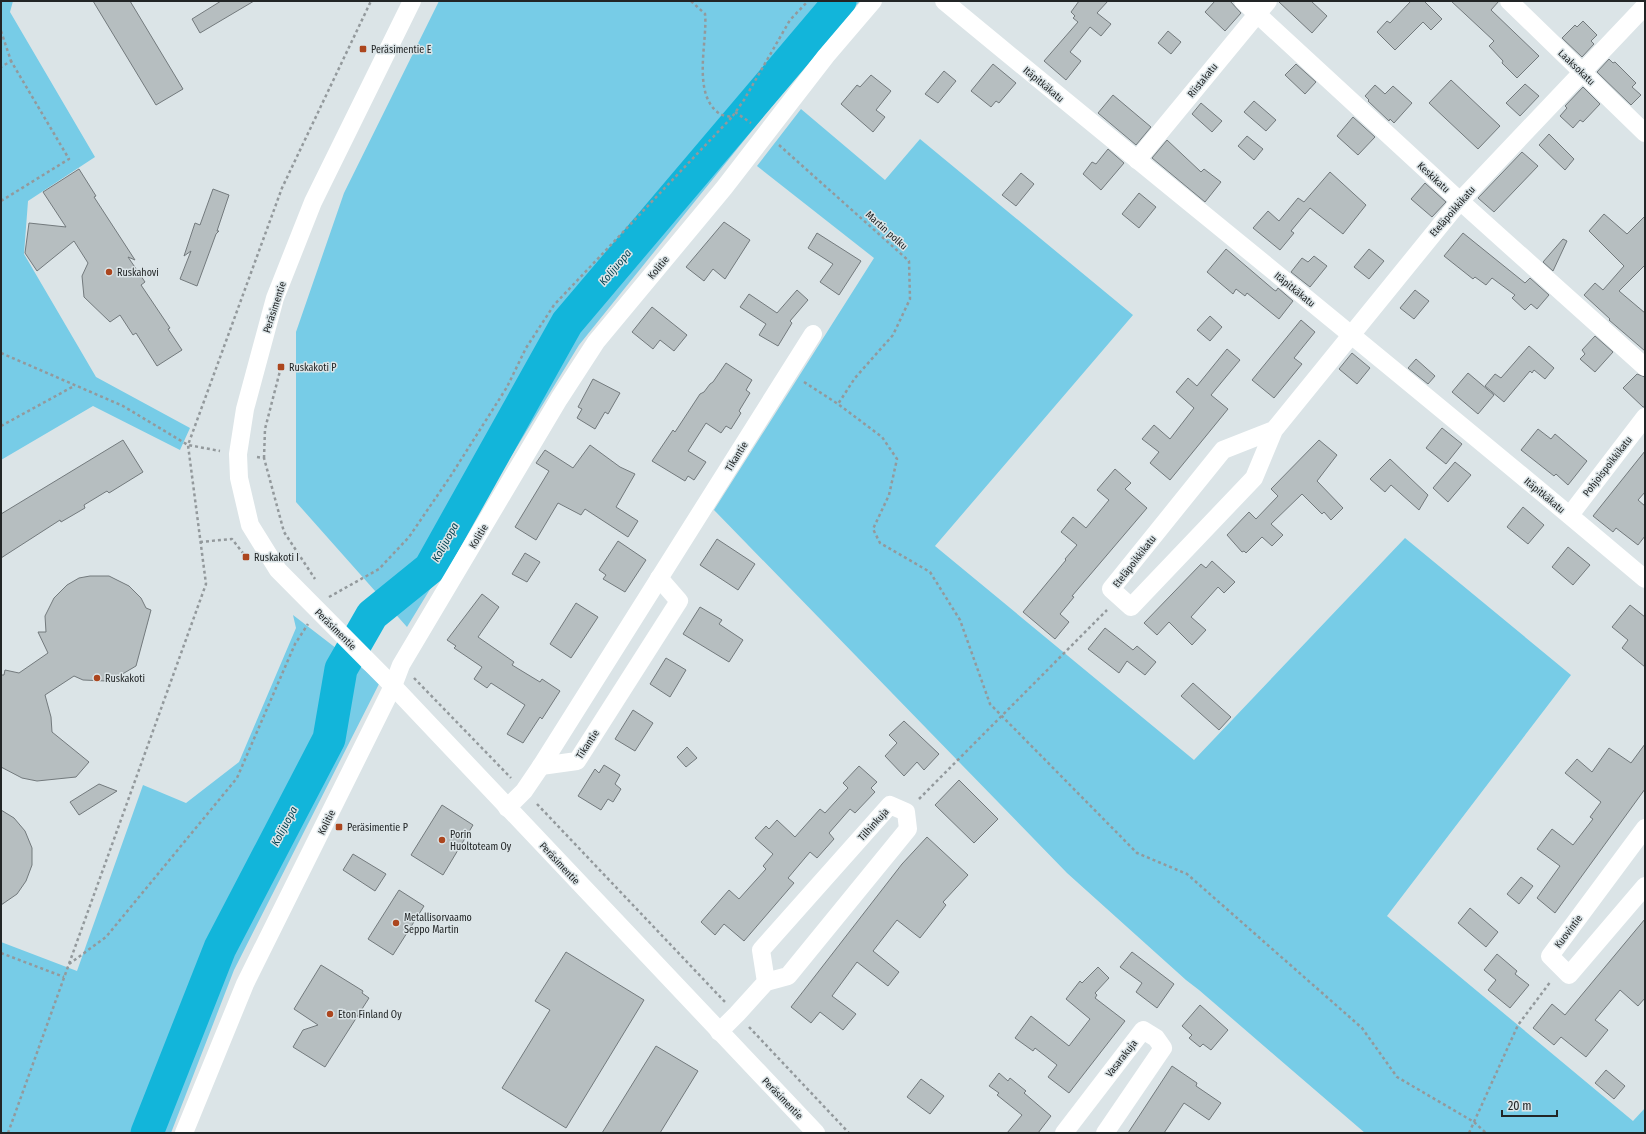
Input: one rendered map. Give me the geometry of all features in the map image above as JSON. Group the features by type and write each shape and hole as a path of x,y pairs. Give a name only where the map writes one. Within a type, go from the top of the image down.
{"street":[{"name":"Peräsimentie","path":"412,1 313,202 275,298 245,409 238,454 239,478 250,525 278,570 322,604 332,626 393,686 816,1133"},
{"name":"Kolitie","path":"184,1133 245,984 393,686 401,665 558,399 596,342 724,188 826,56 873,1"},
{"name":"Itäpitkäkatu","path":"944,1 1137,160 1351,333 1645,579"},
{"name":"Keskikatu","path":"1243,1 1262,7 1460,201 1645,367"},
{"name":"Laaksokatu","path":"1510,1 1645,133"},
{"name":"Eteläpoikkikatu","path":"1274,430 1223,450 1111,589 1131,607 1254,478 1274,430 1351,333 1460,201 1645,6"},
{"name":"Riistakatu","path":"1137,160 1262,7"},
{"name":"Tikantie","path":"507,808 524,791 541,766 813,334"},
{"name":"Pohjoispoikkikatu","path":"1570,515 1645,417"},
{"name":"Tikantie","path":"541,766 577,761 679,601 659,578"},
{"name":"Tilhinkuja","path":"890,805 906,812 908,829 788,976 766,982 761,950 890,805"},
{"name":"Kuovintie","path":"1561,967 1550,956 1645,828"},
{"path":"1561,967 1570,975 1645,886"},
{"path":"719,1032 766,982"},
{"name":"Vasarakuja","path":"1064,1133 1143,1030 1156,1038 1163,1048 1105,1133"}],"path":[{"path":"8,1133 206,584 188,445 282,188 371,1"},
{"path":"691,1 705,14 707,28 701,68 709,101 720,114 732,117"},
{"path":"69,964 106,938 237,778 295,644 322,604 379,569 409,537 450,477 507,387 526,348 554,305 732,117 790,20 808,1"},
{"path":"1,32 10,61 69,159 1,200"},
{"path":"1,67 10,61"},
{"name":"Martin polku","path":"766,134 908,261 910,299 893,335 855,378 838,404"},
{"path":"1,353 123,406 188,445 264,458"},
{"path":"281,367 265,429 264,458 284,532 319,585"},
{"path":"789,372 838,404 882,437 897,459 888,495 873,529 880,543 930,572 960,620 990,704 1137,853 1187,874 1362,1028 1397,1077 1474,1122 1486,1133"},
{"path":"1,426 74,386"},
{"path":"200,542 232,539 246,557"},
{"path":"322,604 323,592"},
{"path":"906,812 1120,597"},
{"path":"401,665 524,791 849,1133"},
{"path":"1,953 64,977"},
{"path":"1469,1133 1518,1025 1561,967"}],"shaded area":[{"path":"1,1 13,1 10,12 95,157 28,201 24,254 96,377 190,428 180,450 93,406 1,460"},
{"path":"439,1 860,1 821,45 579,345 407,627 296,502 296,332 344,193"},
{"path":"801,109 885,180 920,139 1133,315 935,546 1194,760 1405,538 1571,675 1387,916 1633,1121 1645,1108 1645,1133 1365,1133 1186,980 1067,873 714,510 874,258 757,166"},
{"path":"293,615 380,682 234,970 171,1133 1,1133 1,942 77,971 143,785 186,803 239,762 296,628"}],"building":[{"path":"93,1 130,1 183,89 156,105"},
{"path":"221,1 254,1 200,33 192,19"},
{"path":"1079,1 1108,1 1097,13 1111,24 1101,36 1090,27 1070,52 1081,61 1066,80 1044,61 1078,22 1073,18 1075,16 1071,12"},
{"path":"1215,1 1230,1 1241,13 1225,31 1205,12"},
{"path":"1278,1 1311,1 1327,16 1312,33"},
{"path":"1411,1 1424,1 1442,19 1431,30 1423,22 1395,50 1377,32 1387,21 1390,23"},
{"path":"1451,1 1499,1 1491,10 1539,56 1517,78 1502,63 1503,61 1489,46 1494,41"},
{"path":"1583,21 1597,35 1591,41 1594,44 1582,57 1562,38 1575,25 1577,27"},
{"path":"1168,31 1181,42 1171,54 1158,43"},
{"path":"1609,59 1613,63 1615,62 1636,83 1632,87 1641,95 1631,105 1597,72"},
{"path":"993,64 1016,83 999,103 996,101 991,107 971,91"},
{"path":"1296,64 1316,82 1305,94 1285,75"},
{"path":"944,71 956,81 938,103 925,94"},
{"path":"871,75 891,91 876,110 885,117 873,132 841,104 857,85 860,87"},
{"path":"1451,80 1500,126 1478,149 1429,103"},
{"path":"1525,84 1539,96 1520,116 1506,103"},
{"path":"1375,85 1385,94 1393,86 1412,103 1394,123 1390,119 1389,121 1368,101 1369,100 1365,96"},
{"path":"1583,87 1600,104 1583,122 1580,120 1573,128 1560,116 1567,108 1565,106"},
{"path":"1113,95 1151,127 1136,145 1098,113"},
{"path":"1254,101 1276,120 1266,131 1244,112"},
{"path":"1201,103 1222,121 1212,132 1192,114"},
{"path":"1353,117 1375,137 1358,155 1337,136"},
{"path":"1549,134 1574,159 1565,170 1539,145"},
{"path":"1247,136 1263,149 1254,160 1238,146"},
{"path":"1167,140 1201,172 1204,169 1221,182 1205,202 1152,158"},
{"path":"1108,149 1124,163 1101,190 1083,174 1092,162 1096,164"},
{"path":"1522,152 1538,166 1494,212 1478,198"},
{"name":"Ruskahovi","path":"79,169 96,196 94,197 135,260 128,257 145,282 141,285 170,328 168,329 182,350 157,366 136,333 133,335 120,315 110,322 84,297 82,276 88,263 74,241 37,271 25,253 29,223 66,227 43,192"},
{"path":"1330,172 1366,205 1343,234 1310,208 1291,231 1294,233 1280,250 1253,228 1268,211 1279,221 1298,198 1304,202"},
{"path":"1021,173 1034,184 1016,206 1002,195"},
{"path":"1425,183 1446,202 1432,217 1411,199"},
{"path":"213,189 229,195 217,231 219,231 216,234 197,286 180,279 191,251 184,256 195,223 200,225"},
{"path":"1139,193 1156,207 1139,228 1122,214"},
{"path":"1604,214 1627,234 1645,216 1645,265 1619,291 1645,313 1645,351 1609,320 1610,319 1584,295 1595,283 1603,290 1624,266 1589,231"},
{"path":"724,222 750,240 725,279 713,269 704,281 686,267"},
{"path":"817,233 861,261 839,295 820,282 833,264 808,248"},
{"path":"1463,233 1525,283 1530,278 1549,295 1537,309 1531,304 1525,310 1512,298 1515,295 1492,278 1486,285 1475,277 1473,279 1444,256"},
{"path":"1563,239 1567,241 1553,271 1543,262"},
{"path":"1226,249 1274,290 1276,291 1278,288 1293,301 1279,319 1247,293 1245,296 1236,289 1233,294 1207,272"},
{"path":"1369,249 1384,261 1369,279 1354,267"},
{"path":"1314,256 1327,266 1310,287 1291,272 1302,258 1308,262"},
{"path":"797,290 808,300 790,321 792,323 778,346 759,335 766,324 740,307 749,294 777,313"},
{"path":"1415,290 1429,301 1414,319 1400,308"},
{"path":"652,307 687,335 674,351 660,340 653,349 632,332"},
{"path":"1210,316 1222,327 1210,341 1197,330"},
{"path":"1301,320 1315,332 1294,358 1302,364 1274,398 1252,380"},
{"path":"1595,336 1613,352 1595,372 1580,359 1585,354 1582,350"},
{"path":"1529,346 1554,368 1545,379 1534,370 1532,373 1530,371 1504,402 1485,386 1495,374 1501,378"},
{"path":"1227,349 1240,360 1211,395 1228,409 1170,480 1150,463 1159,452 1142,439 1154,425 1170,439 1194,408 1176,392 1188,378 1197,386"},
{"path":"1352,353 1370,368 1357,384 1339,369"},
{"path":"1416,359 1435,376 1428,384 1408,368"},
{"path":"726,363 752,380 746,390 750,393 739,411 741,413 731,429 726,426 721,433 706,423 688,451 706,462 694,480 688,476 685,481 652,461 673,430 675,432 700,394 704,392 713,382"},
{"path":"1468,373 1494,395 1478,414 1452,392"},
{"path":"1637,374 1645,377 1645,407 1643,407 1623,388"},
{"path":"593,379 620,393 608,414 605,412 595,429 577,418 582,409 578,407"},
{"path":"1442,428 1462,444 1446,464 1426,448"},
{"path":"1538,429 1551,439 1555,434 1587,461 1568,485 1556,474 1554,476 1521,450"},
{"path":"123,440 143,472 109,493 107,491 84,505 85,508 61,522 60,520 1,558 1,514"},
{"path":"1319,440 1337,455 1317,481 1343,508 1331,520 1324,512 1322,514 1302,494 1271,524 1283,535 1272,546 1262,537 1246,553 1244,551 1242,552 1227,535 1249,512 1256,519 1278,496 1271,489"},
{"path":"590,445 620,467 635,474 616,507 638,521 628,537 585,509 581,515 558,503 536,540 515,527 549,471 536,463 545,450 573,468"},
{"path":"1645,451 1645,492 1638,500 1645,506 1645,536 1638,545 1616,528 1613,532 1593,516"},
{"path":"1390,459 1428,495 1419,510 1391,485 1385,492 1370,479"},
{"path":"1455,462 1471,475 1448,502 1433,488"},
{"path":"1115,469 1131,483 1125,489 1147,508 1072,596 1074,597 1060,614 1069,622 1055,639 1023,612 1077,545 1061,532 1073,517 1086,528 1109,500 1097,490"},
{"path":"1523,507 1544,525 1528,544 1507,527"},
{"path":"717,539 755,564 738,590 700,565"},
{"path":"618,541 646,560 625,592 603,579 606,575 599,570"},
{"path":"1568,547 1590,565 1573,585 1552,567"},
{"path":"525,553 540,562 527,582 512,574"},
{"path":"1212,561 1235,582 1224,593 1218,587 1191,617 1206,630 1192,645 1169,622 1157,635 1144,623 1201,564 1206,568"},
{"name":"Ruskakoti","path":"90,576 109,576 129,586 141,598 146,608 151,610 136,666 119,676 106,681 83,680 74,676 45,695 51,717 52,732 89,762 76,777 37,781 22,778 1,767 1,675 4,675 5,670 19,673 48,653 38,632 46,632 45,616 54,598 67,585 79,578"},
{"path":"482,594 499,607 478,637 514,662 512,665 540,682 542,679 560,691 542,719 540,717 523,743 507,734 525,705 491,683 487,688 474,679 482,667 454,648 456,646 447,640"},
{"path":"576,603 598,617 571,658 550,644"},
{"path":"1630,605 1645,617 1645,667 1622,648 1628,640 1612,627"},
{"path":"700,607 722,620 719,624 743,640 729,662 683,634"},
{"path":"1105,628 1133,650 1137,646 1156,662 1145,675 1127,661 1119,673 1088,649"},
{"path":"666,658 686,670 670,697 650,684"},
{"path":"1193,683 1231,717 1219,730 1181,696"},
{"path":"633,710 653,723 635,751 615,739"},
{"path":"904,721 939,754 924,770 917,762 904,776 885,756 897,743 889,735"},
{"path":"1645,744 1645,789 1555,913 1537,898 1560,866 1537,849 1552,829 1573,845 1593,819 1590,817 1601,802 1565,773 1577,759 1592,772 1609,748 1631,763"},
{"path":"687,747 697,758 686,767 677,757"},
{"path":"604,765 620,775 615,784 621,789 613,802 608,799 601,810 578,796 595,769 599,773"},
{"path":"859,766 877,782 871,788 875,792 855,813 850,809 829,833 834,839 817,858 810,852 788,878 794,883 744,941 724,924 715,935 701,922 729,890 739,899 766,869 763,866 773,854 755,838 766,826 769,829 777,820 795,837 820,809 825,813 848,788 843,783"},
{"path":"959,780 998,819 974,843 935,805"},
{"path":"99,784 117,791 79,815 70,802"},
{"name":"Porin Huoltoteam Oy","path":"442,805 473,825 443,875 411,855"},
{"path":"1,810 14,818 25,831 32,848 32,865 26,881 17,894 1,905"},
{"path":"927,837 968,875 943,902 946,905 920,938 897,920 873,951 899,972 888,986 857,962 832,996 856,1014 843,1030 820,1012 811,1023 791,1007 902,864"},
{"path":"353,854 386,874 375,891 343,870"},
{"path":"1521,877 1533,886 1519,904 1507,894"},
{"name":"Metallisorvaamo Seppo Martin","path":"399,890 424,906 393,955 368,939"},
{"path":"1470,908 1498,932 1486,947 1458,923"},
{"path":"1645,919 1645,998 1638,1006 1620,990 1595,1020 1608,1030 1586,1057 1561,1037 1554,1045 1533,1028 1552,1004 1565,1015"},
{"path":"566,952 644,1000 566,1128 502,1088 550,1010 535,1001"},
{"path":"1132,952 1174,984 1157,1008 1136,992 1142,983 1120,967"},
{"path":"1497,954 1517,971 1515,974 1529,985 1510,1008 1488,990 1496,980 1484,970"},
{"name":"Eton Finland Oy","path":"321,965 363,991 362,993 369,998 325,1067 293,1047 303,1030 318,1025 294,1009"},
{"path":"1098,967 1109,978 1095,993 1097,995 1095,998 1125,1021 1069,1093 1048,1077 1057,1065 1035,1048 1033,1051 1015,1038 1031,1016 1069,1046 1090,1019 1066,999 1080,981 1082,983"},
{"path":"1200,1005 1228,1030 1211,1050 1203,1044 1200,1047 1189,1038 1192,1035 1182,1026"},
{"path":"656,1046 698,1071 660,1133 602,1133"},
{"path":"1172,1066 1197,1083 1196,1086 1221,1103 1209,1120 1184,1103 1164,1133 1128,1133"},
{"path":"1606,1070 1625,1086 1614,1099 1595,1083"},
{"path":"999,1073 1008,1081 1010,1078 1026,1091 1024,1093 1051,1116 1038,1133 1007,1133 1022,1115 997,1095 999,1093 989,1086"},
{"path":"921,1079 944,1096 930,1114 907,1097"}],"waterway":[{"name":"Kolijuopa","path":"147,1133 220,948 329,739 341,669 372,615 430,568 567,323 840,1"}],"place":[{"name":"Peräsimentie E","path":"363,49"},
{"name":"Ruskahovi","path":"109,272"},
{"name":"Ruskakoti P","path":"281,367"},
{"name":"Ruskakoti I","path":"246,557"},
{"name":"Ruskakoti","path":"97,678"},
{"name":"Peräsimentie P","path":"339,827"},
{"name":"Porin Huoltoteam Oy","path":"442,840"},
{"name":"Metallisorvaamo Seppo Martin","path":"396,923"},
{"name":"Eton Finland Oy","path":"330,1014"}]}
